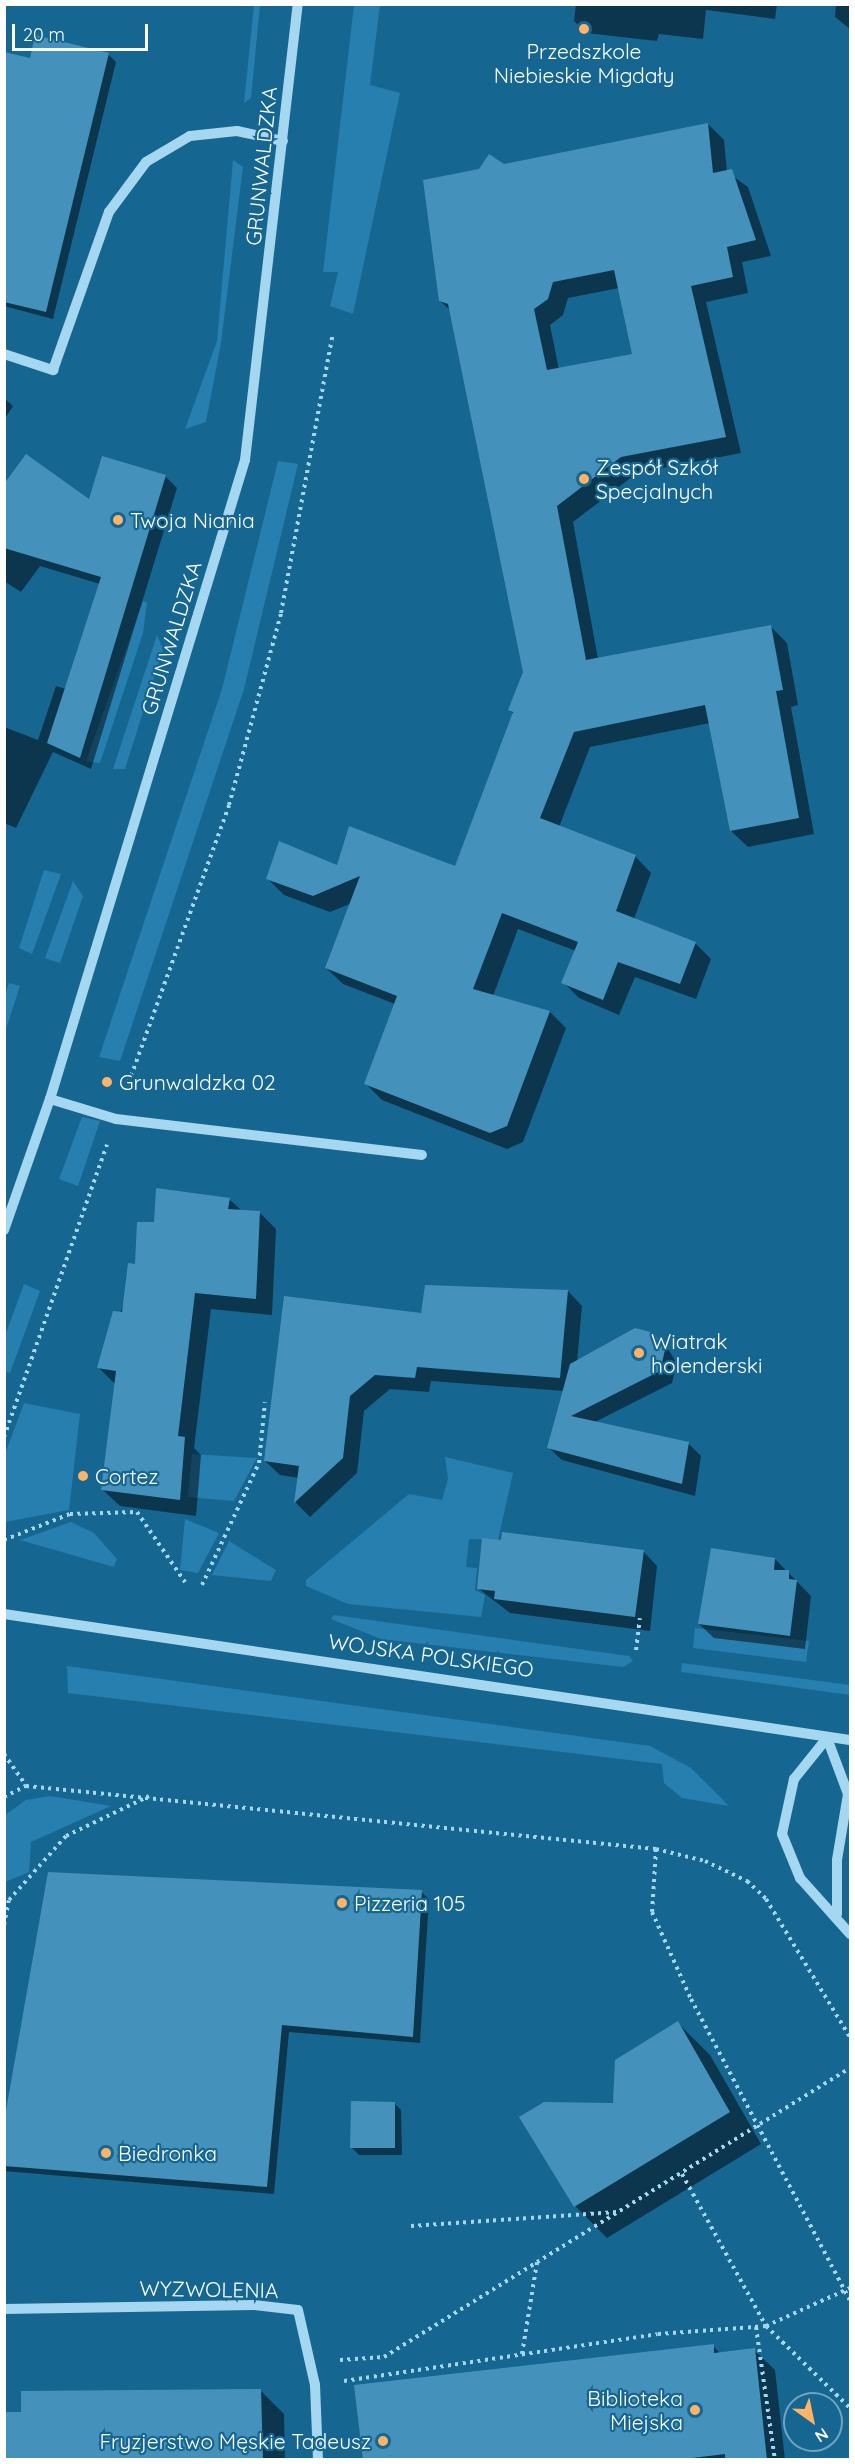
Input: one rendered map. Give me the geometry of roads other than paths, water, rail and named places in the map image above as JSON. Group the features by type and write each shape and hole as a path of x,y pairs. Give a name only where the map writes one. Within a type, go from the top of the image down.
{"street":[{"name":"GRUNWALDZKA","path":"4,1230 50,1099 245,460 298,4"},
{"path":"4,354 53,370 109,212 146,162 190,136 237,131 283,141"},
{"path":"50,1099 116,1119 422,1155"},
{"name":"WOJSKA POLSKIEGO","path":"4,1614 850,1740"},
{"path":"827,1738 794,1779 782,1834 800,1878 837,1914 850,1934"},
{"path":"827,1738 848,1794 837,1860 837,1914"},
{"name":"WYZWOLENIA","path":"4,2309 254,2305 298,2310 315,2385 318,2460"}],"place":[{"name":"Przedszkole Niebieskie Migdały","path":"584,29"},
{"name":"Zespół Szkół Specjalnych","path":"584,479"},
{"name":"Twoja Niania","path":"118,520"},
{"name":"Grunwaldzka 02","path":"107,1082"},
{"name":"Wiatrak holenderski","path":"639,1353"},
{"name":"Cortez","path":"83,1476"},
{"name":"Pizzeria 105","path":"342,1903"},
{"name":"Biedronka","path":"106,2153"},
{"name":"Biblioteka Miejska","path":"695,2410"},
{"name":"Fryzjerstwo Męskie Tadeusz","path":"383,2441"}]}
